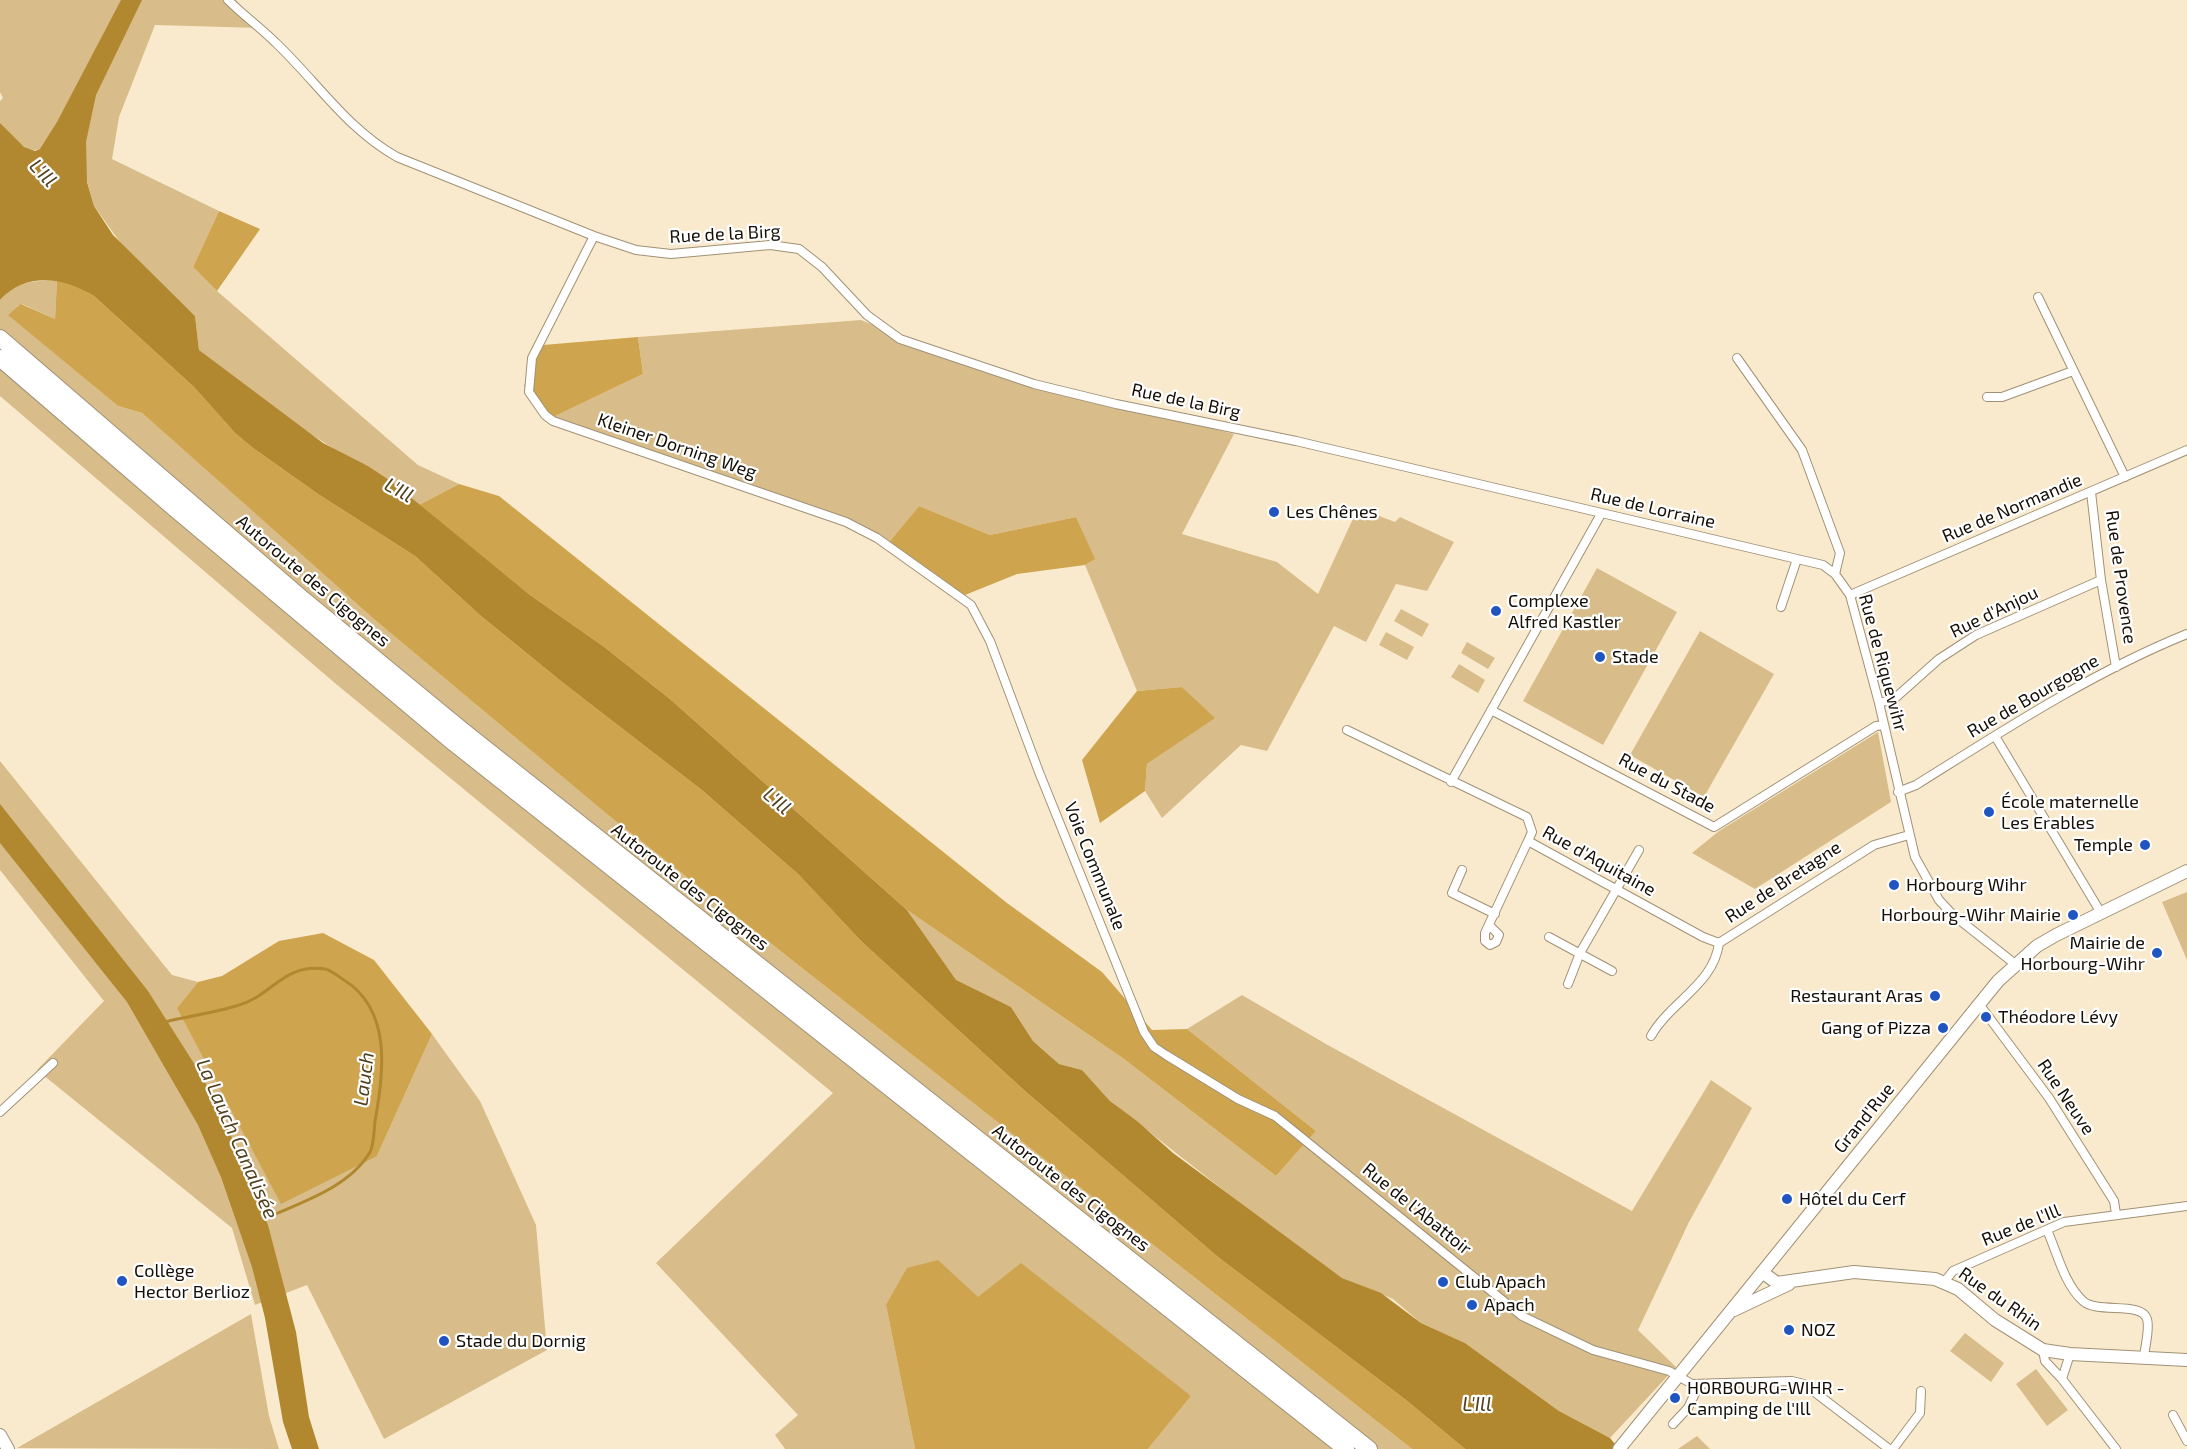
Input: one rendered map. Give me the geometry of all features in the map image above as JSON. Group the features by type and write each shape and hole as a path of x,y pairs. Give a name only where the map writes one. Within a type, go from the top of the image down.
{"highway":[{"name":"Autoroute des Cigognes","path":"1,330 33,355 38,370 279,578 463,731 1369,1449"},
{"name":"Autoroute des Cigognes","path":"0,358 453,743 1346,1449"}],"main road":[{"name":"Grand'Rue","path":"1619,1449 1979,1004 2015,964 2056,935 2187,872"},
{"name":"Rue du Rhin","path":"1758,1277 1777,1283 1854,1272 1945,1281 1995,1320 2043,1350 2070,1354 2187,1360"},
{"path":"1758,1277 1766,1291 1780,1289"},
{"name":"Rue du Rhin","path":"1730,1312 1792,1282"},
{"path":"0,1435 8,1449"}],"street":[{"name":"Rue de la Birg","path":"228,0 276,43 349,122 373,143 397,157 594,236 626,247 659,254 789,246 814,259 878,325 914,345 1075,394 1296,441 1502,490"},
{"name":"Kleiner Dorning Weg","path":"594,236 532,358 529,392 545,415 553,421 846,522 877,538 971,605"},
{"path":"2038,297 2126,477"},
{"path":"1737,358 1802,450 1840,553 1835,574"},
{"path":"1987,397 2002,397 2073,371"},
{"name":"Rue de Normandie","path":"1850,595 2187,450"},
{"name":"Rue de Lorraine","path":"1502,490 1823,565 1835,574"},
{"name":"Rue de Provence","path":"2091,492 2101,580 2116,667"},
{"path":"1347,730 1451,782 1601,514"},
{"path":"1781,607 1797,559"},
{"name":"Rue de Riquewihr","path":"1835,574 1850,595 1879,703 1915,857 1939,900 1952,914 2015,964"},
{"name":"Rue d'Anjou","path":"1879,703 1894,699 1939,659 1976,635 2101,580"},
{"name":"Voie Communale","path":"971,605 990,641 1039,772 1144,1032 1154,1047 1238,1099"},
{"name":"Rue de Bourgogne","path":"1898,792 1916,785 2028,714 2116,667 2187,634"},
{"name":"Rue du Stade","path":"1491,710 1714,827 1876,726 1884,725"},
{"path":"1995,736 2102,913"},
{"name":"Rue d'Aquitaine","path":"1451,782 1527,817 1532,832 1528,841 1702,937 1719,943"},
{"name":"Rue de Bretagne","path":"1651,1036 1661,1019 1709,974 1717,958 1719,943 1874,845 1909,836"},
{"path":"1489,925 1528,841"},
{"path":"1568,984 1580,954 1639,850"},
{"path":"1462,870 1452,893 1495,914"},
{"path":"1549,937 1612,971"},
{"name":"Rue Neuve","path":"1979,1004 2049,1098 2114,1201 2116,1214"},
{"path":"0,1112 53,1063"},
{"name":"Rue de l'Abattoir","path":"1238,1099 1275,1116 1522,1316 1593,1350 1680,1376 1699,1385"},
{"name":"Rue de l'Ill","path":"1945,1281 1953,1271 2064,1222 2187,1207"},
{"path":"2047,1230 2070,1284 2083,1301 2092,1307 2138,1310 2145,1315 2148,1321 2144,1357"},
{"path":"2043,1350 2045,1361 2062,1379 2116,1449"},
{"path":"2062,1379 2070,1354"},
{"path":"1673,1424 1688,1408 1699,1385 1792,1381 1804,1384 1891,1449 1920,1413 1921,1391"},
{"path":"2173,1415 2187,1441"}],"shaded area":[{"path":"0,0 236,0 259,28 155,25 119,117 112,159 219,211 193,267 217,291 418,465 459,484 419,505 368,466 342,454 287,419 199,350 195,316 125,249 94,206 87,181 40,149 34,150 23,146 12,138 0,123 0,101 3,98 0,92"},
{"path":"219,211 260,229 217,291 193,267"},
{"path":"57,280 55,319 22,304 9,315 118,406 142,413 375,620 608,815 1412,1449 1148,1449 1191,1396 978,1297 886,1305 915,1449 785,1449 775,1435 798,1415 656,1263 833,1093 336,684 0,396 0,300 13,289 26,283"},
{"path":"57,280 81,288 94,296 194,387 235,433 253,448 318,494 415,556 481,616 703,791 798,874 862,942 1025,1091 1218,1257 1406,1400 1465,1449 1412,1449 608,815 375,620 142,413 118,406 8,315 21,304 55,319"},
{"path":"861,320 1002,377 1234,434 1182,534 1277,562 1318,594 1358,508 1395,522 1400,517 1454,542 1427,591 1396,584 1366,642 1334,626 1267,751 1241,745 1162,818 1145,791 1147,764 1214,718 1182,687 1137,691 1085,565 1094,559 1076,517 990,535 919,506 885,547 842,522 551,418 643,374 638,337"},
{"path":"638,337 643,374 551,418 524,386 543,345"},
{"path":"459,484 499,496 1007,903 1102,972 1152,1030 1187,1029 1316,1131 1276,1176 1124,1059 907,910 670,699 603,646 530,595 419,505"},
{"path":"919,506 990,535 1076,517 1095,559 1085,565 1017,574 965,595 885,547"},
{"name":"Stade","path":"1597,568 1677,612 1603,745 1523,701"},
{"path":"1401,609 1429,624 1422,637 1394,621"},
{"name":"Stade","path":"1700,631 1774,674 1704,797 1630,755"},
{"path":"1386,632 1414,647 1407,660 1379,645"},
{"path":"1467,642 1495,658 1488,669 1461,653"},
{"path":"1459,664 1485,680 1478,693 1451,677"},
{"path":"1182,687 1215,718 1147,764 1145,791 1100,823 1082,760 1137,691"},
{"path":"1878,732 1891,802 1755,889 1692,853 1719,831"},
{"path":"0,761 172,975 198,982 177,1008 377,1156 432,1034 480,1101 536,1225 547,1350 384,1439 307,1285 255,1305 232,1228 37,1070 104,1001 0,870"},
{"path":"2187,892 2187,960 2162,902"},
{"path":"907,910 1124,1059 1276,1176 1316,1131 1187,1029 1242,995 1326,1044 1632,1211 1711,1080 1752,1108 1689,1222 1638,1330 1676,1367 1610,1438 1559,1411 1465,1343 1421,1323 1393,1299 1342,1278 1269,1226 1110,1101 1082,1070 1059,1064 1033,1041 1011,1007 956,981"},
{"path":"323,933 374,960 432,1034 377,1156 281,1204 177,1008 198,982 222,976 279,941"},
{"path":"938,1260 978,1297 1021,1263 1191,1396 1148,1449 915,1449 886,1305 907,1268"},
{"path":"251,1314 269,1416 279,1449 17,1448"},
{"path":"1965,1333 2004,1363 1991,1382 1950,1351"},
{"path":"2036,1369 2068,1410 2047,1426 2016,1384"},
{"path":"1697,1436 1710,1449 1678,1449"}],"water":[{"name":"L'Ill","path":"121,0 142,0 96,95 86,142 87,182 94,206 113,235 195,316 199,350 323,443 368,466 392,482 530,595 603,646 670,699 907,910 956,980 1011,1007 1033,1041 1059,1064 1082,1070 1110,1101 1173,1153 1342,1278 1381,1293 1421,1323 1465,1343 1559,1411 1610,1438 1619,1449 1465,1449 1406,1400 1218,1257 1025,1091 862,942 798,874 703,791 481,616 415,556 318,494 235,433 194,387 94,296 70,285 45,280 21,285 0,300 0,123 24,147 35,151 40,149 57,122"},
{"path":"0,804 148,991 202,1076 227,1126 268,1225 296,1332 309,1417 319,1449 292,1449 283,1422 265,1318 252,1267 221,1177 198,1125 127,1002 0,843"}],"waterway":[{"name":"Lauch","path":"165,1022 219,1011 248,1002 287,976 310,968 325,969 335,974 359,993 370,1008 377,1025 382,1063 370,1152 361,1165 336,1185 264,1219"}],"place":[{"name":"Les Chênes","path":"1274,512"},
{"name":"Complexe Alfred Kastler","path":"1496,611"},
{"name":"Stade","path":"1600,657"},
{"name":"École maternelle Les Erables","path":"1989,812"},
{"name":"Temple","path":"2145,845"},
{"name":"Horbourg Wihr","path":"1894,885"},
{"name":"Horbourg-Wihr Mairie","path":"2073,915"},
{"name":"Mairie de Horbourg-Wihr","path":"2157,953"},
{"name":"Restaurant Aras","path":"1935,996"},
{"name":"Théodore Lévy","path":"1986,1017"},
{"name":"Gang of Pizza","path":"1943,1028"},
{"name":"Hôtel du Cerf","path":"1787,1199"},
{"name":"Collège Hector Berlioz","path":"122,1281"},
{"name":"Club Apach","path":"1443,1282"},
{"name":"Apach","path":"1472,1305"},
{"name":"NOZ","path":"1789,1330"},
{"name":"Stade du Dornig","path":"444,1341"},
{"name":"HORBOURG-WIHR - Camping de l'Ill","path":"1675,1398"}],"water label":[{"name":"La Lauch Canalisée","path":"237,1139"}]}
